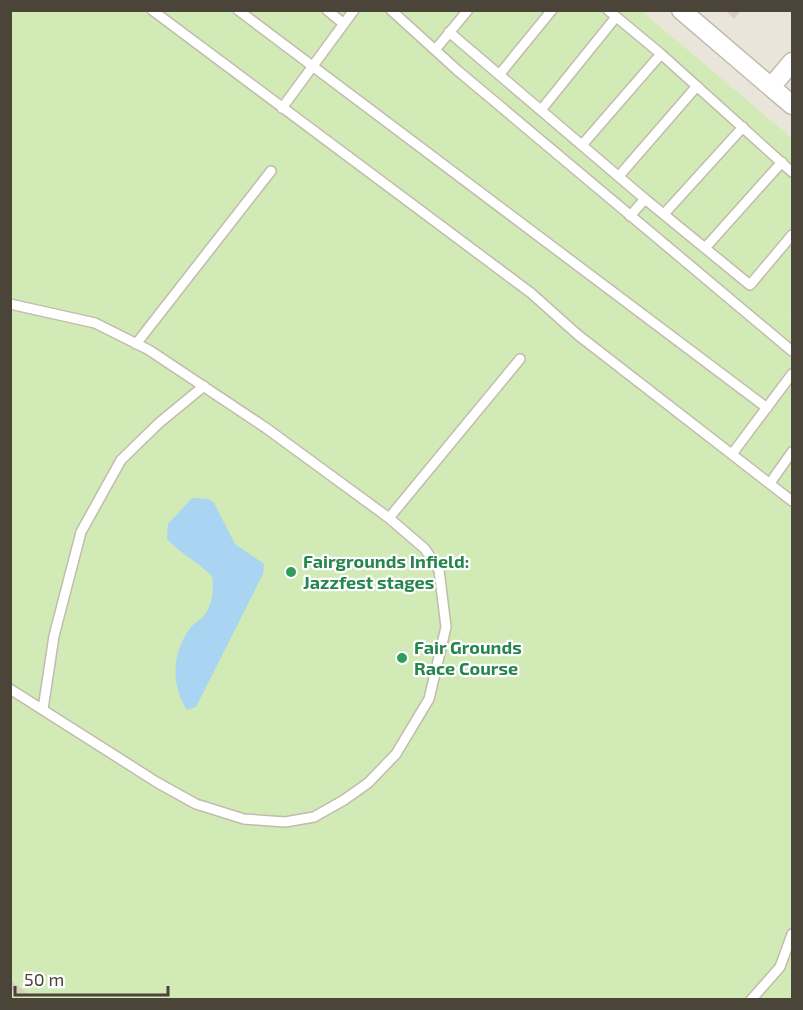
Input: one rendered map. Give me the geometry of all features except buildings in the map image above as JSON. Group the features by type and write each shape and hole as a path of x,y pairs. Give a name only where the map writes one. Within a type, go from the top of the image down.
{"street":[{"path":"681,10 792,105"},
{"path":"771,87 792,62"}],"lane":[{"path":"152,10 531,293 578,335 792,501"},
{"path":"238,10 767,408"},
{"path":"327,10 344,24"},
{"path":"282,108 354,10"},
{"path":"391,10 630,216 792,351"},
{"path":"435,50 468,10"},
{"path":"499,75 552,10"},
{"path":"608,10 662,54 792,172"},
{"path":"541,110 616,17"},
{"path":"449,32 750,285 792,235"},
{"path":"582,145 662,54"},
{"path":"619,176 697,86"},
{"path":"664,214 743,127"},
{"path":"705,248 782,162"},
{"path":"136,344 271,171"},
{"path":"630,216 645,199"},
{"path":"10,304 95,323 136,344 266,428 389,518 425,549 439,570 446,627 429,699 396,754 368,783 314,818 285,822 244,819 196,804 158,783 10,689"},
{"path":"389,518 520,359"},
{"path":"732,454 792,374"},
{"path":"43,709 54,636 81,532 121,460 159,423 204,386"},
{"path":"770,483 792,452"},
{"path":"751,999 780,967 792,934"}],"shaded area":[{"path":"642,11 792,11 792,138"}],"green space":[{"name":"Fair Grounds Race Course","path":"10,11 642,11 792,138 792,312 790,315 792,318 792,998 11,999"}],"water":[{"path":"192,498 208,499 214,503 235,544 264,564 263,574 196,707 187,710 178,690 177,657 185,635 208,609 213,581 207,571 167,539 168,524"}],"place":[{"name":"Fairgrounds Infield: Jazzfest stages","path":"291,572"},
{"name":"Fair Grounds Race Course","path":"402,658"}]}
